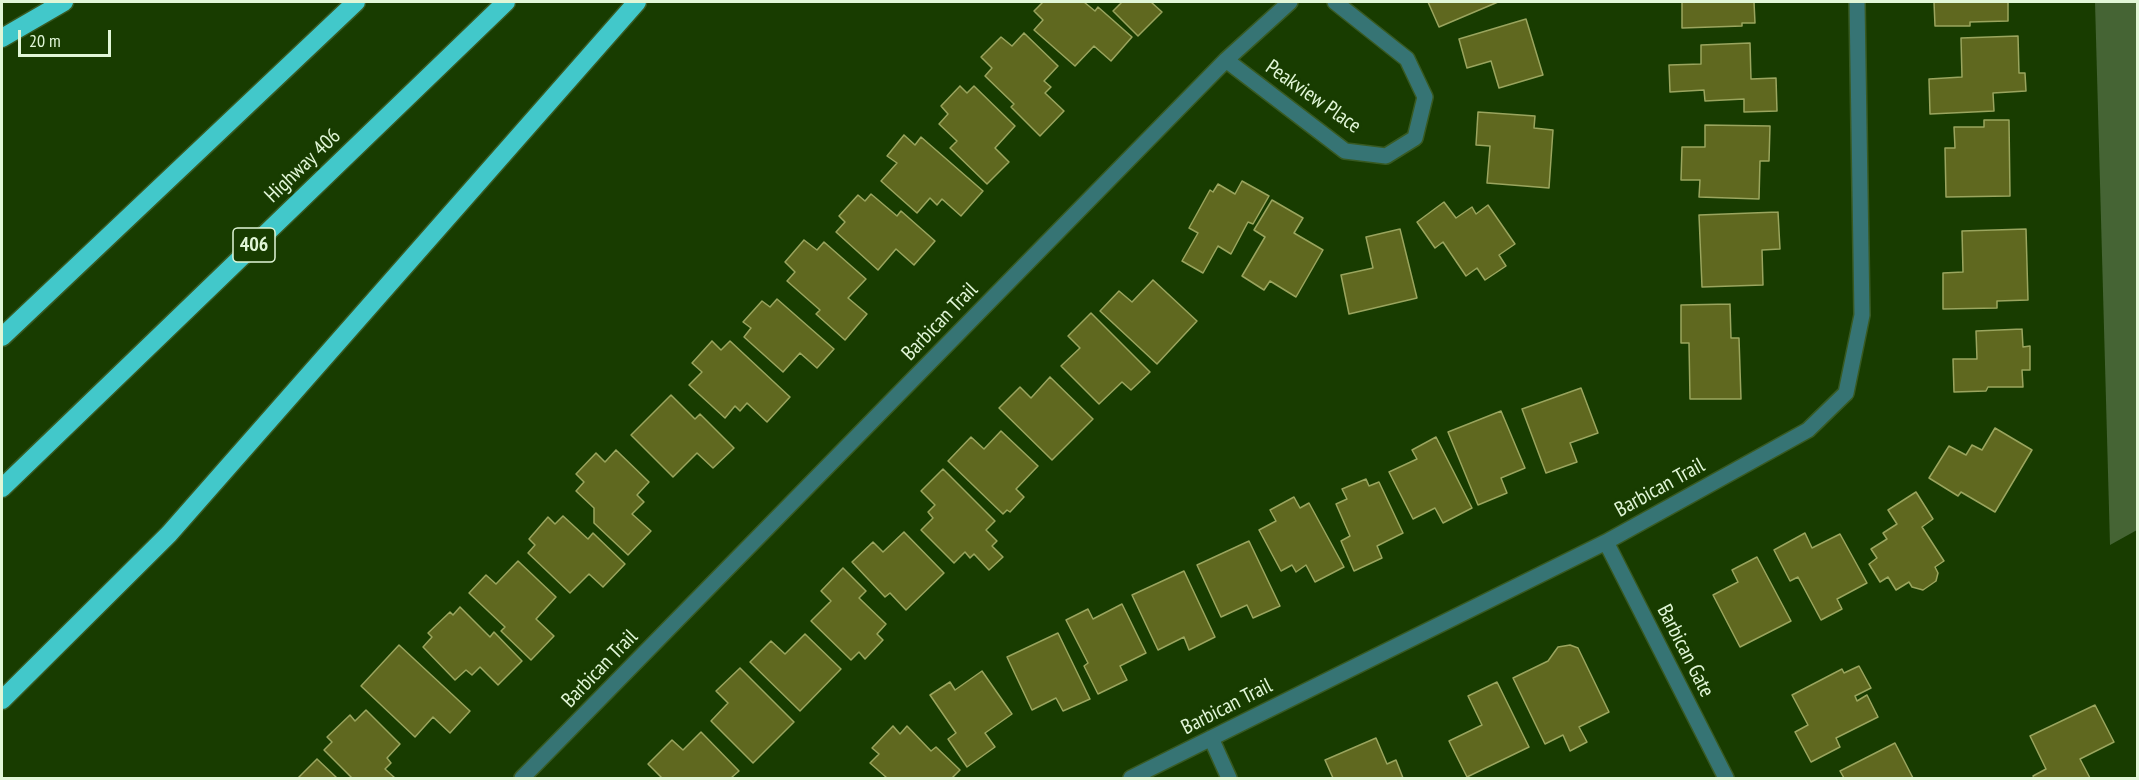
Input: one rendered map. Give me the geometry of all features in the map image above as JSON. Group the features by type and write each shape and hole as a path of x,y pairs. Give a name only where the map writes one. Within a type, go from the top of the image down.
{"highway":[{"path":"2,38 64,2"},
{"path":"2,337 356,2"},
{"name":"Highway 406","path":"2,488 506,2"},
{"path":"5,697 169,534 637,2"}],"street":[{"name":"Barbican Trail","path":"522,778 1226,60 1290,2"},
{"name":"Peakview Place","path":"1226,60 1345,151 1386,156 1415,138 1425,97 1407,59 1335,2"},
{"name":"Barbican Trail","path":"1131,778 1606,542 1808,430 1846,393 1862,315 1857,2"},
{"name":"Barbican Gate","path":"1606,542 1726,778"},
{"path":"1211,738 1229,778"}],"green space":[{"path":"2095,2 2138,2 2137,530 2110,545"}],"building":[{"path":"1043,2 1084,2 1095,11 1098,7 1132,37 1111,61 1094,46 1075,66 1034,30 1043,20 1034,11"},
{"path":"1120,2 1151,2 1162,12 1138,36 1113,11"},
{"path":"1428,2 1498,2 1439,27"},
{"path":"1682,2 1754,2 1755,23 1742,23 1742,26 1682,28"},
{"path":"1934,2 2008,2 2008,21 1970,22 1970,26 1935,26"},
{"path":"1526,19 1543,75 1499,88 1491,61 1467,68 1459,39"},
{"path":"1024,33 1058,66 1044,81 1051,87 1045,93 1064,111 1040,136 1011,107 1014,104 985,76 992,68 981,57 1001,37 1012,46"},
{"path":"2018,36 2019,73 2025,73 2026,91 1993,93 1994,111 1930,114 1929,79 1962,77 1961,38"},
{"path":"1750,43 1751,79 1776,78 1777,111 1744,112 1744,99 1705,101 1704,90 1670,92 1669,65 1701,64 1701,45"},
{"path":"960,86 967,93 974,86 1015,126 995,148 1009,162 987,184 950,148 957,141 939,124 948,114 941,106"},
{"path":"1478,112 1535,116 1534,128 1553,130 1549,188 1487,183 1490,146 1476,145"},
{"path":"1984,120 2009,120 2010,196 1946,197 1945,148 1955,148 1954,127 1984,127"},
{"path":"1705,125 1770,126 1769,161 1760,161 1759,199 1699,197 1700,180 1681,180 1682,147 1705,147"},
{"path":"904,135 915,145 921,137 983,191 961,216 942,199 937,205 930,198 917,213 881,181 897,163 887,156"},
{"path":"1242,181 1269,196 1253,224 1248,222 1231,254 1218,246 1203,273 1182,261 1198,233 1189,228 1210,190 1213,192 1218,184 1235,194"},
{"path":"871,194 897,216 901,211 935,241 914,265 896,249 878,270 836,232 845,222 839,216 858,195 865,201"},
{"path":"1272,200 1303,218 1294,233 1323,250 1296,297 1270,281 1264,290 1242,276 1265,237 1254,230"},
{"path":"1444,202 1456,218 1472,207 1476,214 1488,205 1515,244 1499,255 1506,266 1485,280 1477,268 1466,276 1443,242 1435,248 1417,222"},
{"path":"1778,212 1780,249 1762,250 1763,285 1702,287 1699,215"},
{"path":"1400,229 1417,298 1349,314 1341,275 1373,268 1366,237"},
{"path":"2026,229 2028,300 1997,301 1997,308 1943,309 1943,273 1963,272 1962,231"},
{"path":"804,240 817,250 824,242 866,279 848,298 867,314 845,340 816,314 820,310 787,281 795,272 785,262"},
{"path":"1153,280 1197,321 1157,364 1100,311 1119,291 1132,302"},
{"path":"777,299 834,349 817,368 800,353 783,372 744,337 751,328 743,322 762,301 770,307"},
{"path":"1730,304 1731,338 1739,338 1741,399 1690,399 1689,343 1681,343 1681,305"},
{"path":"1091,313 1150,372 1131,390 1122,382 1099,404 1061,366 1080,348 1068,336"},
{"path":"2022,329 2023,347 2030,346 2030,370 2022,370 2023,387 1988,387 1986,391 1954,392 1953,359 1977,359 1976,331"},
{"path":"712,341 721,350 730,341 790,397 767,422 747,403 740,411 735,406 725,418 689,385 702,372 692,363"},
{"path":"1050,377 1093,419 1052,460 999,408 1020,387 1031,398"},
{"path":"1581,388 1598,433 1570,443 1577,462 1546,473 1522,409"},
{"path":"671,395 695,419 700,414 734,448 713,468 697,453 673,477 631,435"},
{"path":"1501,411 1525,468 1501,478 1507,493 1478,505 1448,432"},
{"path":"1995,428 2032,450 1995,512 1961,492 1958,496 1929,478 1949,446 1966,455 1972,445 1982,450"},
{"path":"1001,431 1038,466 1016,489 1024,497 1010,512 1007,510 1003,514 948,461 971,437 984,449"},
{"path":"1436,437 1472,508 1443,523 1435,508 1413,519 1389,472 1417,459 1412,450"},
{"path":"616,450 649,482 637,495 644,502 632,514 651,531 628,555 594,523 594,508 576,491 584,482 576,474 596,453 605,462"},
{"path":"943,469 995,521 986,530 997,541 992,546 1003,557 989,570 974,554 970,558 965,552 954,563 921,530 933,518 928,512 935,505 921,491"},
{"path":"1366,479 1369,486 1379,482 1403,533 1377,546 1382,558 1354,571 1341,541 1350,536 1336,504 1347,499 1342,489"},
{"path":"1916,492 1933,519 1922,527 1944,561 1935,567 1938,573 1936,581 1923,590 1912,587 1909,582 1896,590 1888,577 1880,582 1869,564 1877,558 1871,549 1887,539 1883,533 1897,524 1888,510"},
{"path":"1294,497 1300,508 1309,503 1344,567 1315,582 1306,565 1296,572 1292,565 1281,571 1259,530 1276,521 1270,510"},
{"path":"563,516 588,539 593,533 625,564 603,587 589,574 570,593 528,553 535,545 529,539 548,517 555,524"},
{"path":"904,532 944,573 906,610 890,593 885,597 852,562 873,542 883,552"},
{"path":"1805,533 1812,548 1840,534 1867,583 1837,599 1842,609 1821,620 1798,577 1790,581 1774,550"},
{"path":"1249,541 1280,606 1253,618 1247,605 1221,617 1197,565"},
{"path":"1757,557 1791,621 1740,647 1713,595 1738,582 1732,570"},
{"path":"518,561 556,597 536,619 554,636 531,660 501,631 505,627 469,593 486,575 496,584"},
{"path":"843,568 866,591 859,598 886,624 877,634 883,640 865,659 859,652 851,660 811,621 831,601 821,591"},
{"path":"1184,571 1215,637 1189,650 1184,637 1158,650 1132,595"},
{"path":"1122,604 1146,653 1120,666 1127,680 1098,694 1084,666 1088,663 1066,620 1088,609 1093,619"},
{"path":"460,607 490,637 494,632 522,661 498,685 480,667 472,675 466,670 455,680 423,647 432,637 428,633 450,612 453,615"},
{"path":"1058,633 1090,699 1063,711 1056,698 1032,710 1007,657"},
{"path":"805,634 841,669 800,711 750,662 771,641 785,654"},
{"path":"399,645 470,711 450,733 433,717 415,737 361,686"},
{"path":"1570,645 1578,648 1609,712 1579,727 1587,742 1570,751 1563,735 1545,744 1513,678 1548,661 1558,647"},
{"path":"1859,666 1871,688 1855,696 1857,701 1867,695 1878,717 1836,738 1840,747 1811,762 1795,732 1808,725 1792,695 1842,669 1844,673"},
{"path":"740,668 794,722 753,763 711,721 728,703 716,691"},
{"path":"982,671 1012,714 985,733 995,747 967,767 948,739 956,733 930,695 950,682 955,690"},
{"path":"1497,682 1529,747 1467,777 1449,741 1482,725 1468,696"},
{"path":"2095,705 2114,742 2080,759 2090,778 2034,778 2033,776 2046,769 2030,736"},
{"path":"366,710 400,744 387,758 391,763 385,769 395,778 352,778 324,750 332,742 327,737 350,715 355,721"},
{"path":"893,726 900,734 907,726 931,751 936,747 960,770 952,778 887,778 870,763 879,754 872,748"},
{"path":"701,732 739,771 731,778 662,778 648,764 672,740 683,750"},
{"path":"1376,738 1387,764 1396,760 1403,778 1333,778 1325,760"},
{"path":"1895,743 1913,778 1844,778 1840,771"},
{"path":"317,759 337,778 298,778"}]}
